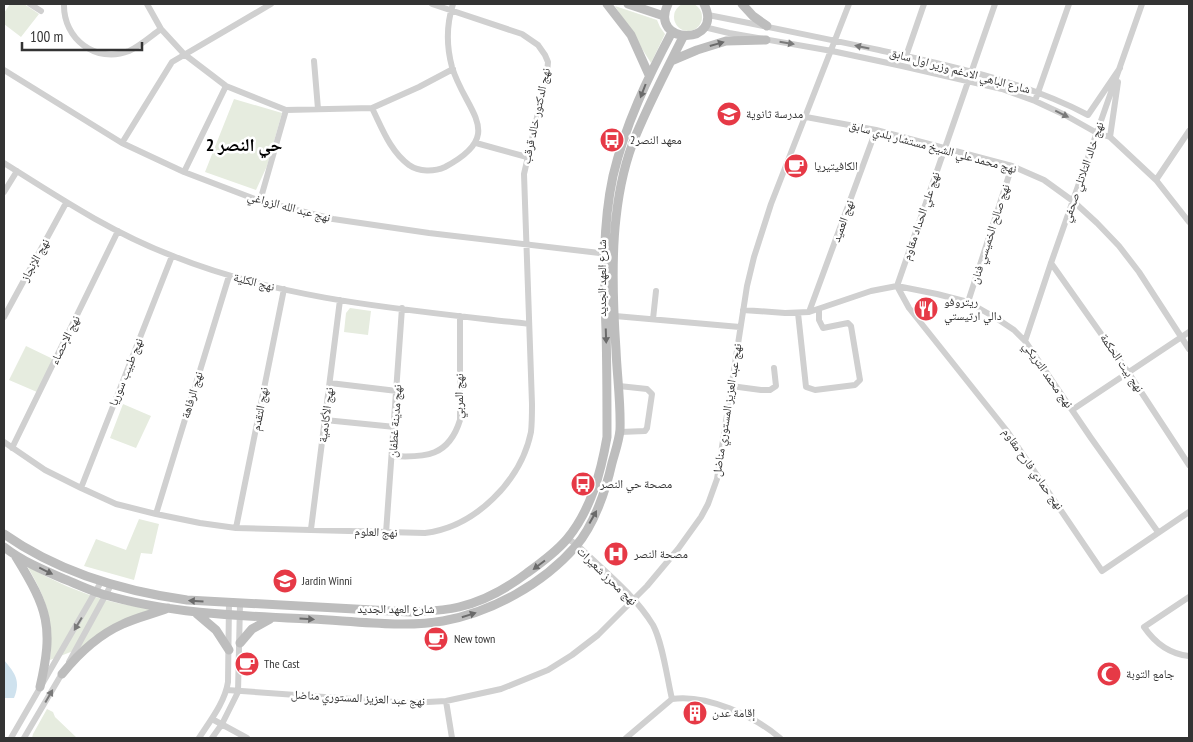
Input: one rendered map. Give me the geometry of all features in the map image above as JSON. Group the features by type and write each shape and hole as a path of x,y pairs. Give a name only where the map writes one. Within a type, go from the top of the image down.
{"main road":[{"path":"607,4 632,35 649,75"},
{"path":"628,4 664,16"},
{"path":"668,4 664,16 667,25 672,32 683,37 695,35 704,27 708,15 705,4"},
{"path":"742,4 767,26"},
{"name":"شارع العهد الجديد","path":"4,534 30,551 61,566 111,585 152,596 240,604 410,612 444,610 476,602 498,592 546,560 567,538 586,508 596,483 607,437 607,215 614,175 626,133 649,75 672,32"},
{"name":"شارع العهد الجديد","path":"4,547 16,556 55,575 101,594 170,608 240,616 410,623 441,622 502,602 551,569 577,545 596,511 607,485 620,432 620,386 608,254 622,177 635,136 683,37"},
{"path":"671,61 726,41 766,40"},
{"path":"16,556 36,589 44,612 48,636 47,659 40,687"},
{"path":"62,674 79,653 107,632 137,618 170,608"},
{"path":"194,612 204,618 216,630 229,650"},
{"path":"240,643 252,628 274,617"}],"street":[{"path":"30,4 41,11"},
{"path":"64,4 66,21 79,43 90,51 104,55 118,54 131,50 161,29"},
{"path":"147,4 161,29 184,54 226,86 286,110 372,108 453,69"},
{"path":"122,143 172,62 271,4"},
{"name":"نهج الدكتور خالد قرقب","path":"432,4 452,6 522,34 538,45 548,62 547,74 524,174 525,245"},
{"name":"نهج عبد العزيز المستوري مناضل","path":"227,690 409,703 446,701 501,689 548,670 572,655 598,635 634,600 678,549 708,504 716,479 740,327 756,248 771,204 849,4"},
{"path":"902,66 924,4"},
{"name":"نهج علي الحداد مقاوم","path":"897,286 995,4"},
{"path":"1035,101 1069,4"},
{"name":"نهج خالد التلاتلي صحفي","path":"1026,341 1051,263 1142,4"},
{"path":"372,108 394,150 402,160 412,167 423,170 439,170 467,154 476,143 479,133 478,120 453,69 447,45 447,27 452,6"},
{"name":"شارع الباهي الادغم وزير اول سابق","path":"708,15 906,56 970,72 1038,92 1088,115 1120,68"},
{"name":"شارع الباهي الادغم وزير اول سابق","path":"704,27 766,40 832,50 1002,89 1035,101 1097,133 1110,137"},
{"path":"314,61 318,109"},
{"path":"1120,68 1110,137 1156,180 1189,222"},
{"name":"نهج عبد الله الزواغي","path":"4,70 122,143 184,172 260,201 333,219 525,245 608,254"},
{"path":"184,172 226,86"},
{"path":"260,201 286,110"},
{"name":"نهج محمد علي الشيخ مستشار بلدي سابق","path":"806,117 876,130 945,148 1012,166 1044,180 1074,201 1098,222 1129,258 1189,349"},
{"name":"نهج العميد","path":"809,312 876,130"},
{"path":"1156,180 1189,131"},
{"path":"476,143 527,157"},
{"name":"نهج الكلية","path":"4,163 66,203 118,232 172,256 228,276 340,300 529,324"},
{"name":"نهج صالح الخميسي فنان","path":"968,302 1012,166"},
{"path":"4,192 17,171"},
{"name":"نهج الإنجاز","path":"4,317 66,203"},
{"name":"نهج الإحصاء","path":"12,448 118,232"},
{"name":"نهج العلوم","path":"4,442 45,470 116,504 200,524 236,528 386,533 438,532 456,526 493,499 509,482 519,465 531,430 525,245"},
{"name":"نهج طبيب سوريا","path":"81,488 172,256"},
{"name":"نهج بيت الحكمة","path":"1051,263 1128,372 1189,465"},
{"name":"نهج الرفاهة","path":"156,514 228,276"},
{"name":"نهج محمد التريكي","path":"743,310 809,312 871,291 897,286 968,302 1014,330 1026,341 1158,532"},
{"name":"نهج حمادي فارح مقاوم","path":"897,286 909,308 1007,431 1102,571 1189,512"},
{"name":"نهج التقدم","path":"236,528 284,289"},
{"path":"653,319 656,291"},
{"name":"نهج الأكادمية","path":"311,529 340,300"},
{"name":"نهج مدينة غطفان","path":"386,533 402,308"},
{"path":"798,313 806,387 815,390 855,385 860,380 852,326 840,324 823,328 819,320 819,310"},
{"name":"نهج المربي","path":"392,456 416,457 430,455 442,449 452,440 457,431 460,420 460,316"},
{"path":"615,316 740,327"},
{"path":"1072,410 1189,332"},
{"path":"731,386 770,390 776,386 774,368"},
{"path":"330,383 397,390"},
{"path":"620,386 651,391 652,394 645,431 620,432"},
{"path":"325,420 394,427"},
{"name":"نهج محرز شعيرات","path":"567,538 577,545 634,600 654,627 672,699"},
{"path":"24,738 62,674 101,594 101,582"},
{"path":"11,738 40,687 101,594 111,585"},
{"path":"1189,597 1144,627 1156,642 1167,651 1189,656"},
{"path":"199,738 212,719 227,690 229,603"},
{"path":"212,738 222,724 238,692 240,604"},
{"path":"626,738 672,699 684,697 714,703 745,716 780,738"},
{"path":"446,701 452,738"},
{"path":"212,719 247,738"}],"shaded area":[{"path":"688,3 698,7 702,17 698,27 688,31 678,27 674,17 678,7"},
{"path":"10,4 24,4 39,14 21,37 4,24 4,13"},
{"path":"615,6 657,20 665,34 651,63"},
{"path":"234,99 282,113 267,166 256,190 205,172"},
{"path":"350,308 371,311 368,335 344,332 346,313"},
{"path":"26,346 53,359 37,392 9,380"},
{"path":"123,404 151,416 136,448 110,438"},
{"path":"139,519 159,524 152,554 141,553 134,580 84,566 96,539 126,550"},
{"path":"27,566 57,582 88,594 132,606 155,609 81,648 50,660 51,633 48,611 40,590"},
{"path":"47,709 53,712 55,717 77,738 32,738"}],"water":[{"path":"4,660 16,677 17,687 14,698 4,698"}],"place":[{"name":"مدرسة ثانوية","path":"729,114"},
{"name":"معهد النصر2","path":"612,140"},
{"name":"الكافيتيريا","path":"796,166"},
{"name":"ريتروفو دالي ارتيستي","path":"926,309"},
{"name":"مصحة حي النصر","path":"583,484"},
{"name":"مصحة النصر","path":"616,554"},
{"name":"Jardin Winni","path":"285,581"},
{"name":"New town","path":"436,639"},
{"name":"The Cast","path":"247,664"},
{"name":"جامع التوبة","path":"1109,674"},
{"name":"إقامة عدن","path":"695,713"}],"district":[{"name":"حي النصر 2","path":"244,145"}]}
